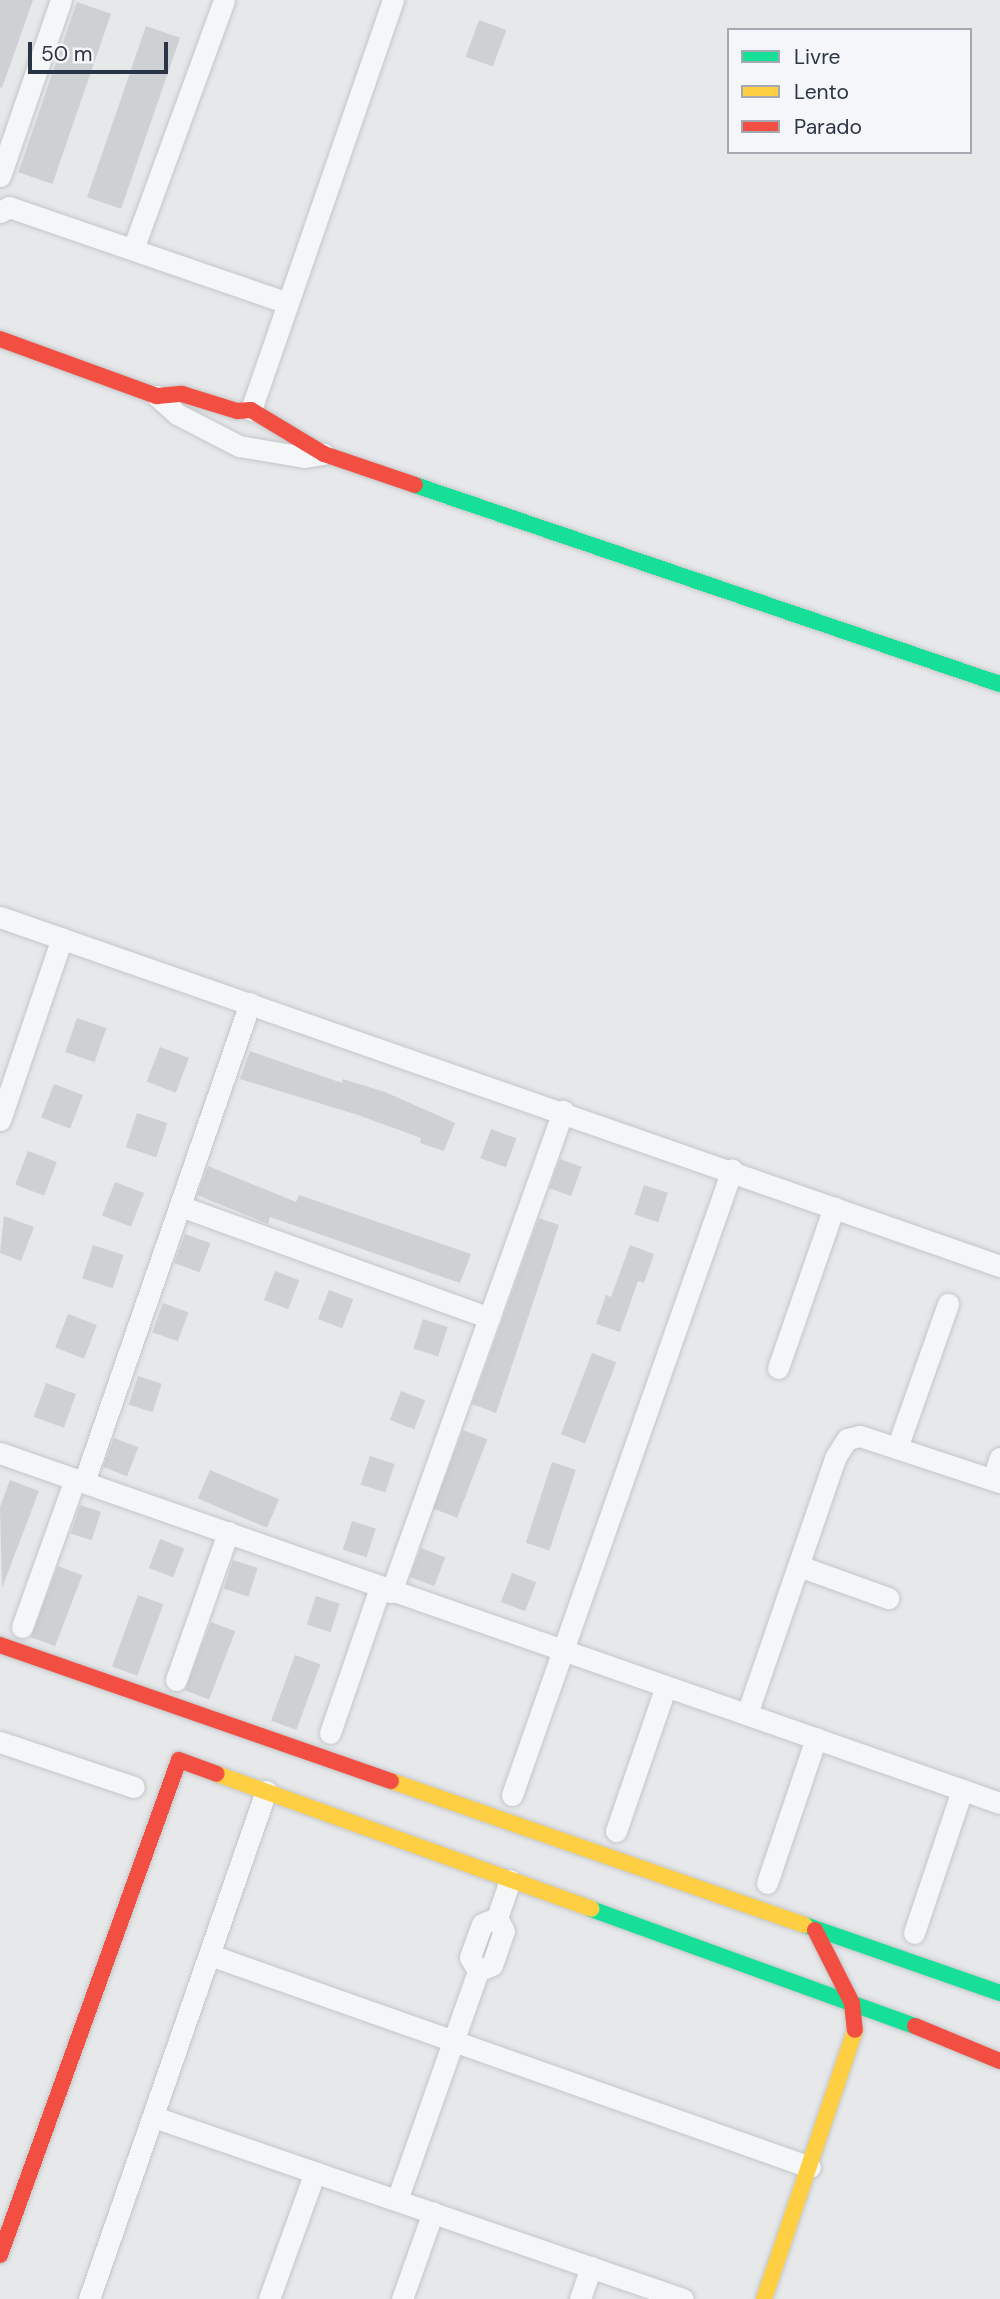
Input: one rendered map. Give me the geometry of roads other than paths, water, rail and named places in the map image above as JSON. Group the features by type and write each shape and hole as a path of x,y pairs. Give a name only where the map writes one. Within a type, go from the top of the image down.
{"street":[{"path":"0,176 61,0"},
{"path":"133,249 224,0"},
{"path":"253,446 262,437 250,413 393,0"},
{"path":"0,187 5,209 133,249 288,303"},
{"path":"0,339 157,396 177,414 229,437 239,446 253,446 304,457 324,454"},
{"path":"157,396 182,394 250,413 324,454 1000,684"},
{"path":"229,437 228,422 250,413"},
{"path":"0,917 563,1111 1000,1266"},
{"path":"0,1120 62,938"},
{"path":"23,1627 180,1206 250,1003"},
{"path":"330,1733 489,1318 563,1111"},
{"path":"512,1795 732,1170"},
{"path":"180,1206 489,1318"},
{"path":"778,1368 834,1207"},
{"path":"897,1448 948,1304"},
{"path":"747,1714 840,1446 860,1436 996,1481 1000,1458"},
{"path":"0,1453 1000,1803"},
{"path":"176,1680 228,1532"},
{"path":"799,1566 888,1598"},
{"path":"0,1646 1000,1993"},
{"path":"615,1831 666,1686"},
{"path":"767,1883 816,1738"},
{"path":"0,1742 134,1787"},
{"path":"0,2255 179,1760 982,2050 1000,2061"},
{"path":"914,1933 962,1790"},
{"path":"89,2299 213,1956 266,1791"},
{"path":"397,2200 478,1971 470,1957 482,1923 497,1919 510,1880"},
{"path":"764,2299 856,2035 852,2003 815,1930"},
{"path":"213,1956 810,2167"},
{"path":"155,2117 683,2299"},
{"path":"269,2299 315,2172"},
{"path":"402,2299 433,2213"},
{"path":"580,2299 591,2267"}]}
